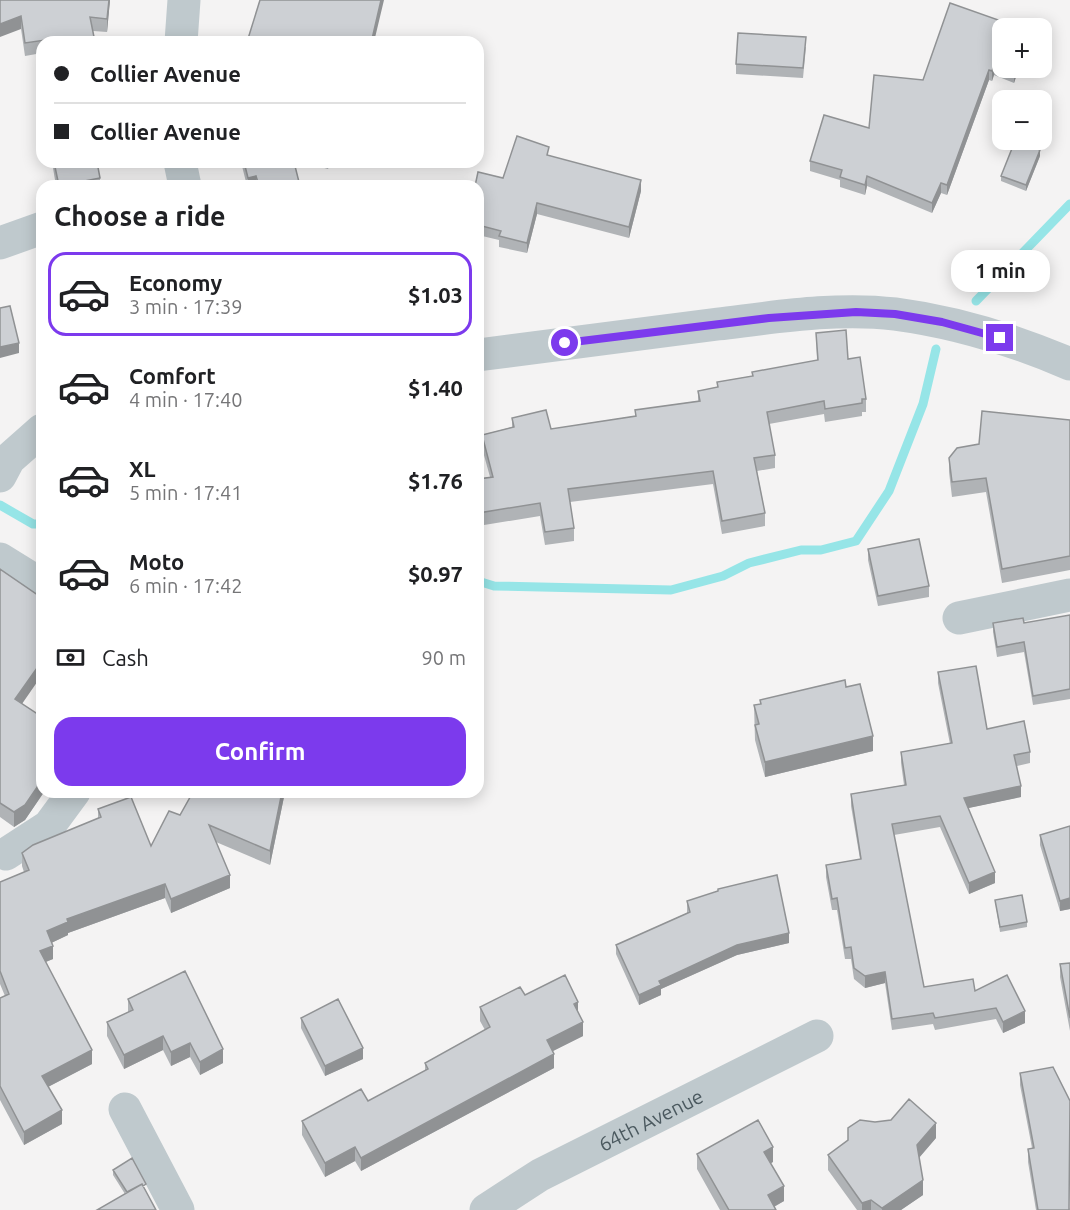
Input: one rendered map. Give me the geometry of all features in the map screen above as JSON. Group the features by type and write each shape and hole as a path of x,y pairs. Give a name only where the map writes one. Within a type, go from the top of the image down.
{"street":[{"path":"181,36 184,0"},
{"path":"0,243 36,230"},
{"path":"484,354 808,314 856,312 895,314 952,325 1036,349 1070,364"},
{"path":"0,476 9,459 36,435"},
{"path":"0,559 36,581"},
{"path":"959,618 1070,595"},
{"path":"6,854 49,826 70,798"},
{"name":"64th Avenue","path":"486,1210 540,1175 817,1036"},
{"path":"124,1109 178,1210"}],"building":[{"path":"0,0 109,0 107,19 90,17 94,36 36,36 36,41 25,43 21,16 0,24"},
{"path":"260,0 381,0 373,36 249,36"},
{"path":"950,3 993,18 992,71 989,70 947,185 941,183 932,203 867,176 865,185 840,177 842,170 810,161 824,115 869,128 874,75 923,80"},
{"path":"738,33 806,37 803,68 736,64"},
{"path":"517,136 549,147 547,155 641,180 629,227 537,203 527,243 499,236 501,231 484,227 484,180 476,180 478,172 503,178"},
{"path":"1011,150 1040,150 1026,185 1001,176"},
{"path":"55,168 98,168 100,178 90,180 58,180"},
{"path":"246,168 296,168 298,180 257,180 256,176 248,178"},
{"path":"10,306 19,343 0,347 0,308"},
{"path":"846,330 848,359 860,357 866,399 862,399 862,403 825,409 824,401 767,412 775,455 754,458 765,513 722,521 713,471 568,489 574,528 545,532 540,503 484,512 484,478 493,477 484,434 514,427 512,418 546,410 551,429 636,416 635,410 700,401 698,391 718,387 717,382 753,376 752,372 818,360 816,333"},
{"path":"982,411 1070,420 1070,556 1002,569 986,478 952,482 949,458 957,448 979,444"},
{"path":"919,539 929,586 878,596 868,549"},
{"path":"0,569 36,594 36,669 15,699 36,713 36,789 25,805 14,812 0,803"},
{"path":"1070,615 1070,689 1033,696 1024,642 997,647 993,623 1023,618 1024,623"},
{"path":"976,666 987,729 1024,721 1030,752 1014,755 1021,786 964,798 995,872 969,883 940,816 892,824 924,987 973,979 975,991 1007,975 1025,1011 1003,1022 996,1008 935,1018 933,1013 892,1019 885,972 865,976 854,968 851,947 845,948 837,898 832,899 826,865 861,859 851,794 906,785 901,752 952,743 938,672"},
{"path":"845,680 846,687 860,684 873,736 765,762 755,725 759,724 754,705 761,704 760,700"},
{"path":"131,798 151,846 169,811 180,815 190,798 281,798 270,851 209,825 230,875 171,899 165,884 67,919 68,922 47,931 53,946 40,951 92,1050 42,1076 62,1110 24,1132 0,1086 0,998 9,994 0,971 0,882 29,870 22,853 33,845 101,817 98,809"},
{"path":"1070,826 1070,898 1060,901 1040,835"},
{"path":"777,875 789,933 737,945 659,981 661,985 639,995 616,945 690,912 687,901 718,891 718,889"},
{"path":"1022,895 1027,922 1000,927 995,900"},
{"path":"1070,963 1070,1018 1060,964"},
{"path":"185,971 223,1049 200,1062 190,1043 171,1052 163,1036 124,1055 107,1022 133,1010 128,999"},
{"path":"565,975 578,1002 574,1004 583,1022 547,1040 554,1054 361,1158 355,1147 325,1163 302,1121 361,1089 368,1101 428,1069 425,1063 490,1027 480,1007 520,987 525,995"},
{"path":"338,999 363,1048 325,1066 301,1018"},
{"path":"1053,1067 1070,1101 1069,1210 1038,1210 1028,1149 1034,1148 1020,1073"},
{"path":"909,1099 936,1123 917,1145 923,1180 882,1208 871,1200 862,1203 828,1155 848,1140 848,1128 860,1120 875,1122 891,1120"},
{"path":"758,1120 773,1147 764,1152 784,1186 768,1195 776,1210 729,1210 697,1154"},
{"path":"132,1158 146,1184 127,1192 113,1170"},
{"path":"142,1184 156,1210 97,1210"}],"waterway":[{"path":"976,301 1070,204"},
{"path":"484,583 494,586 671,590 723,576 749,563 801,550 821,550 856,541 889,491 923,404 936,349"},
{"path":"0,505 36,524"}],"route":[{"path":"565,343 769,318 856,312 895,314 942,322 1000,338"}]}
